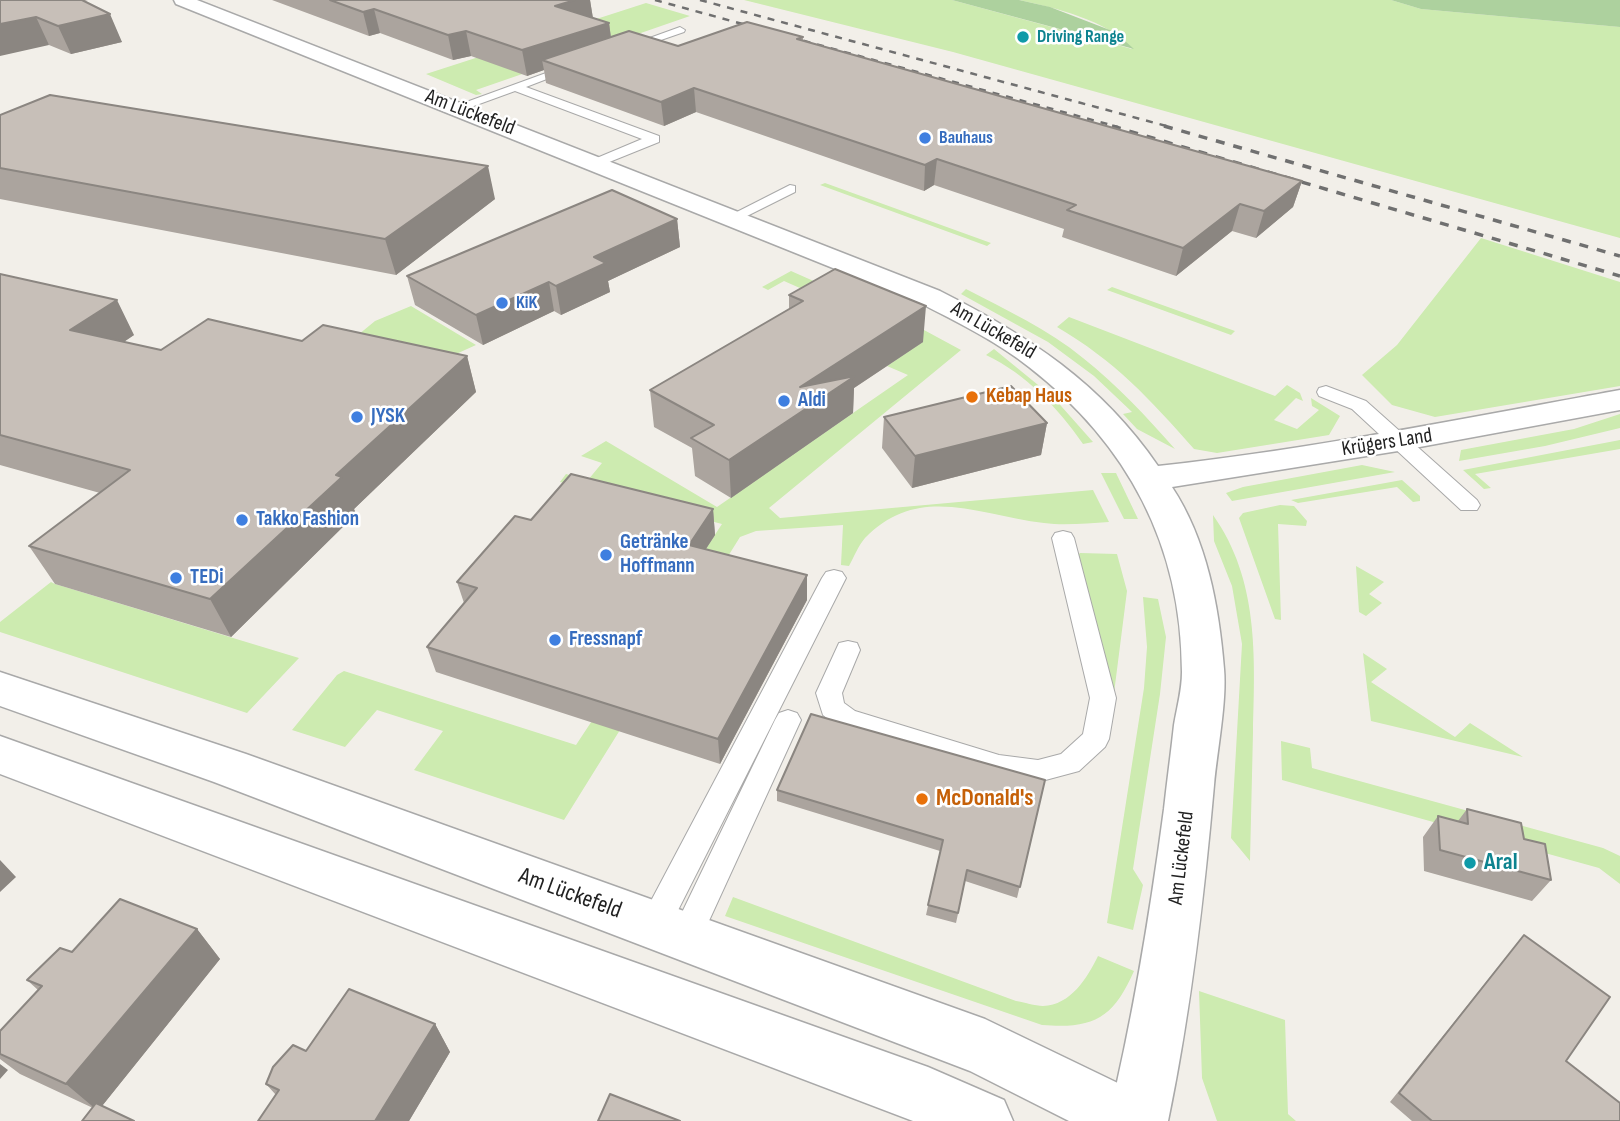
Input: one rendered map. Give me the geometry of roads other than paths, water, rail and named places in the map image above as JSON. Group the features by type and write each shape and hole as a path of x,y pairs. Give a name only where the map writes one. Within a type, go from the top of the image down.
{"street":[{"name":"Am Lückefeld","path":"182,0 930,296 1003,334 1065,379 1106,418 1152,478 1180,537 1199,611 1203,672 1170,960 1138,1121"},
{"name":"Krügers Land","path":"1152,478 1215,471 1398,441 1620,400"},
{"name":"Am Lückefeld","path":"0,689 230,768 985,1048 1132,1121"},
{"path":"0,755 928,1097 983,1121"}],"lane":[{"path":"617,52 681,30"},
{"path":"456,108 578,65"},
{"path":"514,87 654,139 597,163"},
{"path":"732,218 790,189"},
{"path":"1326,392 1359,405 1469,505"},
{"path":"848,650 829,693 832,708 846,719 999,766 1038,771 1069,763 1096,739 1103,698 1063,538"},
{"path":"670,931 834,578"},
{"path":"670,931 788,720"}],"railway":[{"path":"655,0 1118,127"},
{"path":"700,0 1170,127"},
{"path":"1112,126 1620,276"},
{"path":"1164,126 1620,256"}],"place":[{"name":"Driving Range","path":"1023,37"},
{"name":"Bauhaus","path":"925,138"},
{"name":"KiK","path":"502,303"},
{"name":"Kebap Haus","path":"972,397"},
{"name":"Aldi","path":"784,401"},
{"name":"JYSK","path":"357,417"},
{"name":"Takko Fashion","path":"242,520"},
{"name":"Getränke Hoffmann","path":"606,555"},
{"name":"TEDi","path":"176,578"},
{"name":"Fressnapf","path":"555,640"},
{"name":"McDonald's","path":"922,799"},
{"name":"Aral","path":"1470,863"}]}
